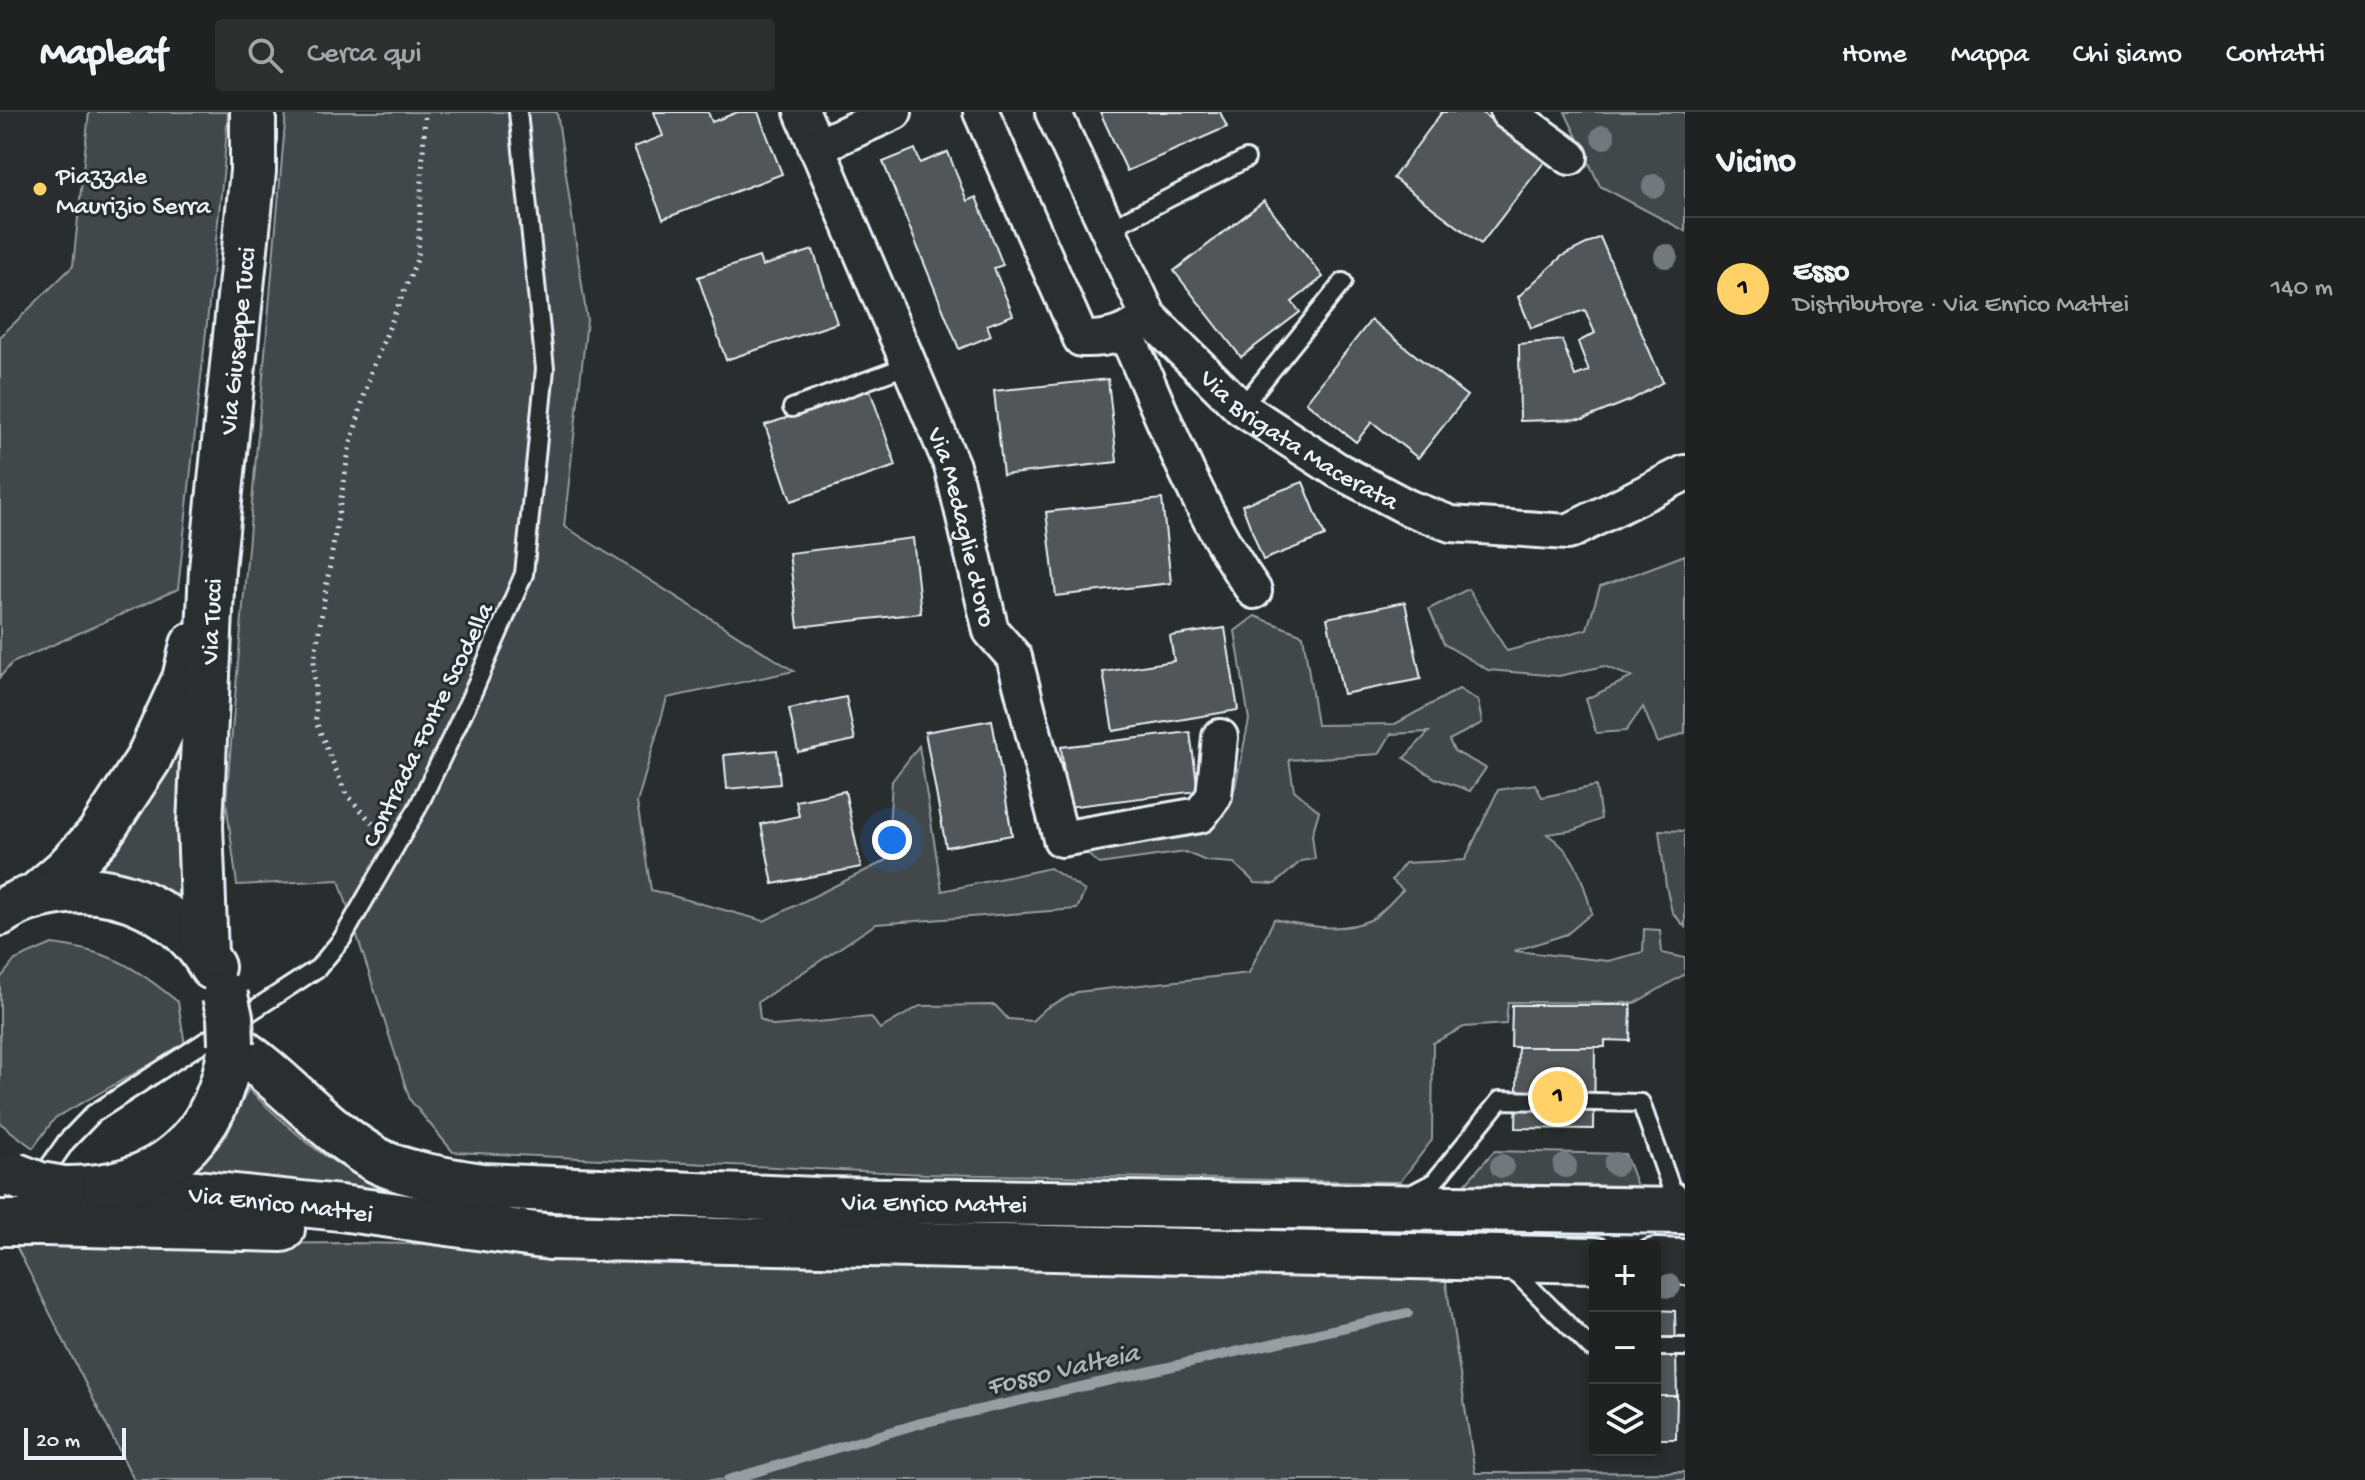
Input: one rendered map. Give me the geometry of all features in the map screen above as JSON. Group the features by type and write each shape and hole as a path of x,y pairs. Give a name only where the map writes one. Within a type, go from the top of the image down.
{"main road":[{"name":"Via Giuseppe Tucci","path":"212,569 253,171 253,112"},
{"name":"Via Tucci","path":"18,904 65,871 99,835 148,760 185,679 212,569"},
{"name":"Via Tucci","path":"205,955 200,825 212,569"},
{"path":"0,1223 92,1190 118,1185 154,1171 176,1156 195,1137 221,1096 231,1044 225,996 205,955 176,923 135,899 108,892 81,889 18,904"},
{"name":"Via Enrico Mattei","path":"231,1044 256,1060 329,1127 377,1160 434,1177 481,1186 816,1200 1685,1211"},
{"path":"7,1171 40,1185 54,1206"},
{"name":"Via Enrico Mattei","path":"118,1185 340,1208 550,1237 1589,1260"},
{"path":"54,1206 550,1237"},
{"path":"1661,1261 1685,1262"}],"street":[{"name":"Via Medaglie d'oro","path":"802,112 952,466 991,631 1014,657 1061,839 1200,815 1214,796 1220,737"},
{"path":"816,147 894,112"},
{"path":"981,112 1081,339 1103,340 1138,325 1176,447 1225,549 1254,591"},
{"name":"Via Brigata Macerata","path":"1053,112 1108,229 1138,325 1241,408 1337,470 1409,508 1451,524 1568,532 1685,473"},
{"path":"1508,112 1570,157"}],"lane":[{"name":"Contrada Fonte Scodella","path":"0,1235 66,1142 93,1114 318,968 342,939 417,809 469,701 524,574 545,369 518,112"},
{"path":"1108,229 1246,159"},
{"path":"1241,408 1343,282"},
{"path":"792,408 909,365"},
{"path":"1383,1207 1434,1182 1500,1100 1641,1103 1671,1188 1685,1198"},
{"path":"1485,1257 1519,1276 1589,1346"},
{"path":"1661,1347 1685,1347"}],"path":[{"path":"395,847 346,794 316,722 314,661 349,450 371,372 418,257 425,112"}],"shaded area":[{"path":"89,112 228,112 178,589 12,663 0,677 0,337 73,266"},
{"path":"286,112 557,112 587,320 564,526 794,671 667,698 637,803 651,890 764,921 887,860 892,781 919,746 942,891 1050,868 1085,891 1077,909 876,924 758,1002 760,1019 774,1026 871,1017 880,1029 920,1006 995,1005 1008,1019 1032,1021 1046,1008 1077,992 1249,973 1274,919 1334,927 1347,927 1370,920 1403,890 1392,880 1405,863 1465,860 1498,790 1535,784 1542,797 1596,786 1601,819 1575,830 1547,834 1572,859 1592,913 1567,934 1514,951 1608,961 1643,952 1644,929 1660,930 1662,953 1685,958 1685,974 1635,1003 1508,1002 1506,1024 1464,1027 1433,1043 1432,1140 1400,1182 926,1174 453,1152 410,1100 339,880 237,885 226,801"},
{"path":"1565,112 1685,112 1685,231 1600,186"},
{"path":"1685,555 1685,733 1658,743 1643,707 1626,731 1596,733 1586,699 1632,677 1604,666 1559,676 1488,670 1444,644 1429,609 1468,589 1507,651 1587,629 1600,587"},
{"path":"1255,616 1303,635 1317,725 1395,724 1459,689 1478,701 1482,723 1449,740 1454,751 1486,768 1470,791 1435,778 1404,758 1429,732 1391,734 1379,754 1289,760 1294,790 1319,811 1312,835 1315,859 1301,861 1275,884 1255,883 1234,863 1206,861 1185,852 1099,864 1085,852 1193,834 1235,788 1249,720 1235,631"},
{"path":"186,729 178,898 138,879 95,870 123,838 146,803"},
{"path":"1659,830 1685,831 1685,927 1672,912"},
{"path":"52,944 106,956 162,989 178,1002 185,1045 55,1118 33,1148 0,1123 0,979 15,960"},
{"path":"248,1089 303,1139 333,1161 366,1178 449,1203 193,1172 227,1135"},
{"path":"1494,1151 1625,1154 1637,1186 1465,1184"},
{"path":"348,1243 1444,1269 1475,1473 1685,1472 1685,1480 134,1480 16,1246"}],"building":[{"path":"654,112 708,112 712,122 738,112 758,112 782,174 663,219 634,147 663,136"},
{"path":"1100,112 1220,112 1227,127 1127,171"},
{"path":"1442,112 1481,112 1545,161 1481,244 1393,178"},
{"path":"915,149 920,163 948,152 967,201 976,197 1003,265 994,268 1013,315 987,325 991,336 959,349 883,162"},
{"path":"1264,201 1323,277 1292,302 1300,312 1241,357 1174,271"},
{"path":"1600,237 1663,382 1631,400 1584,419 1520,421 1519,344 1562,340 1575,376 1589,371 1578,342 1595,333 1585,310 1531,328 1518,297 1562,256"},
{"path":"813,250 837,323 726,360 698,277 759,257 762,266"},
{"path":"1371,320 1467,396 1418,458 1372,422 1356,442 1306,402"},
{"path":"1108,379 1117,462 1003,475 994,391"},
{"path":"870,390 896,466 791,501 765,425"},
{"path":"1303,482 1325,536 1263,560 1242,505"},
{"path":"1162,499 1171,583 1056,596 1046,512"},
{"path":"913,538 921,613 798,627 789,553"},
{"path":"1405,602 1421,679 1343,694 1327,618"},
{"path":"1225,628 1238,710 1113,731 1103,672 1174,661 1170,636"},
{"path":"846,697 855,740 798,752 789,709"},
{"path":"992,720 1012,835 946,847 925,732"},
{"path":"1190,732 1198,791 1068,807 1061,747"},
{"path":"777,750 780,784 727,789 724,755"},
{"path":"845,791 861,867 773,884 761,824 799,816 796,801"},
{"path":"1512,1005 1631,1005 1630,1041 1605,1040 1605,1047 1511,1047"},
{"path":"1518,1047 1595,1047 1594,1129 1516,1128"},
{"path":"1661,1310 1675,1311 1677,1396 1661,1396"},
{"path":"1661,1396 1677,1396 1676,1439 1661,1439"}],"waterway":[{"name":"Fosso Valteia","path":"728,1480 921,1423 1408,1313"}],"place":[{"name":"Piazzale Maurizio Serra","path":"40,189"},
{"name":"Esso","path":"1558,1097"}]}
